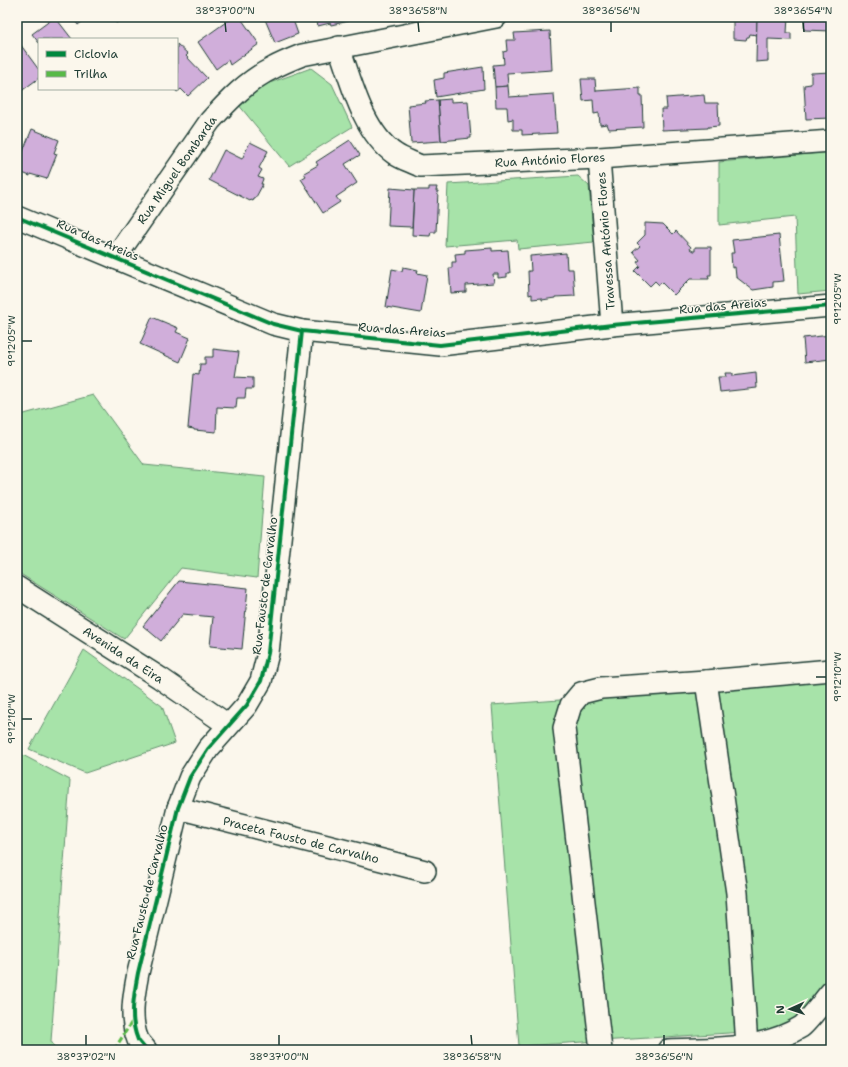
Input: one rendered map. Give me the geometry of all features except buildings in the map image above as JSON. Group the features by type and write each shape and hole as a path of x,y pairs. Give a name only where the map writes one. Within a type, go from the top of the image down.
{"street":[{"name":"Rua Miguel Bombarda","path":"115,258 210,121 229,100 248,84 272,68 302,55 496,17"},
{"name":"Rua António Flores","path":"339,47 360,106 377,138 395,154 420,166 599,158 831,141"},
{"name":"Travessa António Flores","path":"599,158 612,325"},
{"name":"Rua das Areias","path":"17,217 273,324 302,331 440,345 612,325 831,306"},
{"name":"Rua Fausto de Carvalho","path":"146,1050 138,1039 133,1020 134,996 138,973 178,808 190,778 208,749 247,705 261,681 268,653 302,331"},
{"name":"Avenida da Eira","path":"17,587 160,678 228,725"},
{"path":"601,1050 564,728 572,705 581,693 602,688 831,670"},
{"path":"706,681 737,893 747,1046"},
{"name":"Praceta Fausto de Carvalho","path":"178,808 425,871"},
{"path":"668,1050 747,1046 779,1037 802,1026 831,992"}],"green space":[{"path":"311,68 332,84 352,127 289,166 238,104 264,85"},
{"path":"831,152 831,291 798,294 795,217 719,225 719,162"},
{"path":"578,176 589,186 594,242 518,249 517,240 445,246 448,184"},
{"path":"93,395 144,465 265,477 257,578 181,568 124,639 22,575 17,570 17,416"},
{"path":"84,650 162,706 175,743 85,773 29,749"},
{"path":"831,680 831,977 803,1014 778,1030 519,1046 492,705"},
{"path":"17,752 70,780 51,1041 56,1050 17,1050"}],"marked path":[{"path":"114,1050 133,1020"}],"cycle path":[{"path":"17,217 273,324 302,331 440,345 612,325 831,306"},
{"path":"146,1050 138,1040 135,1032 133,1015 134,998 138,973 178,808 190,777 208,749 247,705 261,681 268,653 302,331"}]}
